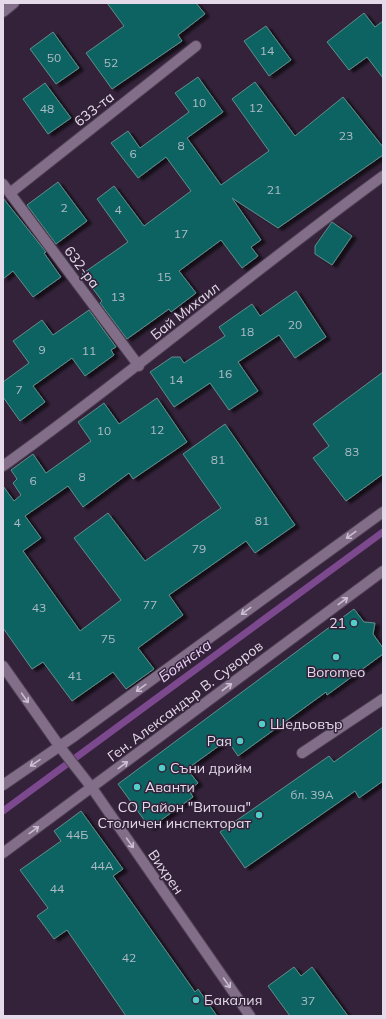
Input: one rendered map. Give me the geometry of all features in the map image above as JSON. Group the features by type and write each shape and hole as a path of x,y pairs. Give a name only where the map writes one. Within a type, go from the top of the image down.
{"street":[{"path":"3,12 14,3"},
{"name":"633-та","path":"10,193 196,46"},
{"name":"Бай Михаил","path":"3,466 139,366 336,210 383,176"},
{"name":"632-ра","path":"3,184 139,366"},
{"path":"3,785 60,746 383,512"},
{"name":"Ген. Александър В. Суворов","path":"3,853 383,571"},
{"name":"Вихрен","path":"3,666 92,788 250,1016"},
{"path":"302,753 383,699"}],"building":[{"path":"107,3 196,3 205,14 178,35 182,41 112,89 86,53 124,26"},
{"path":"364,13 375,27 383,21 383,78 367,57 349,70 327,42"},
{"path":"266,26 291,60 269,76 244,41"},
{"path":"53,32 79,68 56,84 30,49"},
{"path":"198,77 223,112 187,138 221,185 269,151 232,99 255,82 295,136 343,97 383,147 383,155 278,228 232,198 261,240 251,247 258,256 242,268 221,240 179,271 196,293 171,312 169,309 127,339 100,303 102,301 82,274 128,242 97,199 114,186 144,226 191,191 166,157 138,178 111,143 128,131 140,148 189,112 175,93"},
{"path":"45,83 71,118 48,134 23,99"},
{"path":"58,182 87,221 56,244 27,205"},
{"path":"3,198 46,252 44,253 61,277 33,297 13,271 3,279"},
{"path":"332,222 352,236 332,265 315,254 315,246"},
{"path":"296,291 326,337 295,358 279,335 238,362 258,391 229,410 210,383 174,407 150,372 172,357 180,357 184,363 225,336 219,327 252,304 260,316"},
{"path":"89,310 116,347 111,350 114,355 85,376 72,358 33,386 45,402 20,421 3,397 3,382 29,363 13,341 42,320 53,335"},
{"path":"383,372 383,474 346,501 313,458 329,446 313,424"},
{"path":"157,398 187,442 133,479 129,473 83,507 68,486 25,516 41,538 23,551 80,631 121,600 74,538 108,513 145,561 221,508 183,454 225,424 295,525 255,553 246,541 169,595 183,615 138,648 154,669 126,689 113,672 72,701 43,662 32,669 3,628 3,486 14,501 21,495 13,483 17,479 11,470 33,454 46,473 91,441 78,422 104,403 119,424"},
{"path":"354,609 364,622 375,623 373,634 383,648 383,654 327,695 326,692 238,756 227,740 187,769 198,783 189,790 193,797 150,828 118,784"},
{"path":"383,727 383,781 359,798 355,791 245,868 220,832 329,756 334,762"},
{"path":"81,811 123,869 113,876 195,992 198,989 217,1016 126,1016 67,930 54,939 37,916 48,908 20,870 61,841 54,831"},
{"path":"294,967 301,976 312,967 348,1016 290,1016 268,986"}],"waterway":[{"name":"Боянска","path":"3,811 383,532"}],"place":[{"name":"21","path":"354,623"},
{"name":"Boromeo","path":"336,657"},
{"name":"Шедьовър","path":"262,724"},
{"name":"Рая","path":"240,741"},
{"name":"Съни дрийм","path":"162,768"},
{"name":"Аванти","path":"137,787"},
{"name":"СО Район \"Витоша\" Столичен инспекторат","path":"259,815"},
{"name":"Бакалия","path":"196,1000"}]}
